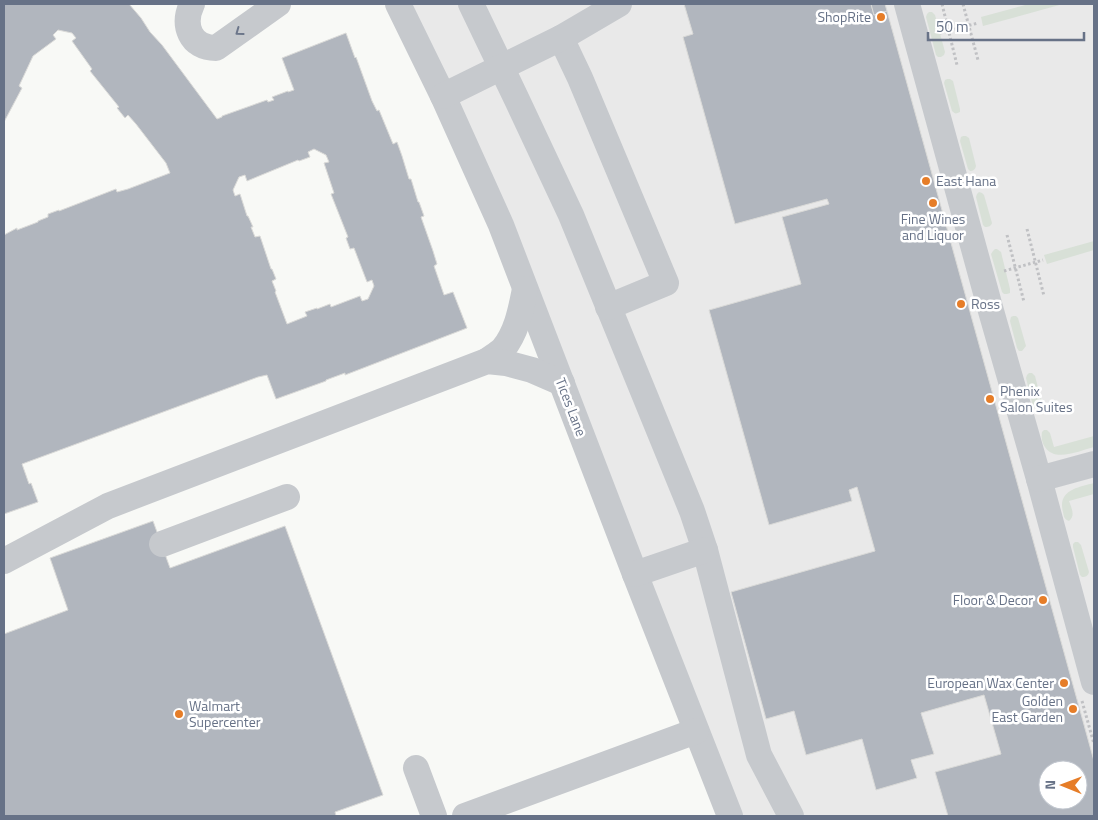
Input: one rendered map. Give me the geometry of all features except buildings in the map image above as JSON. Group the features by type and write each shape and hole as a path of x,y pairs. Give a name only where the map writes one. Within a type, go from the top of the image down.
{"street":[{"path":"192,4 188,13 188,26 192,38 200,45 216,48 278,4"},
{"name":"Tices Lane","path":"398,4 443,96 501,225 730,816"},
{"path":"471,4 571,215 692,511 705,550 759,755 791,816"},
{"path":"443,96 561,38 619,4"},
{"path":"907,4 1094,682"},
{"path":"561,38 580,78 666,283 608,307"},
{"path":"4,561 108,506 487,361 502,350 508,340 520,315 525,289"},
{"path":"487,361 515,365 562,383"},
{"path":"1039,479 1094,464"},
{"path":"162,544 287,497"},
{"path":"635,574 705,550"},
{"path":"465,816 696,731"},
{"path":"416,768 434,816"}],"path":[{"path":"942,4 957,65"},
{"path":"963,4 978,60"},
{"path":"932,36 978,23"},
{"path":"1027,229 1044,296"},
{"path":"1007,235 1024,302"},
{"path":"996,274 1043,260"}],"shaded area":[{"path":"398,4 1094,4 1094,816 730,816"},
{"path":"1029,4 1063,4 983,26 981,17"},
{"path":"929,12 935,15 945,52 941,57 936,55 926,17"},
{"path":"947,79 953,81 960,112 955,113 952,111 944,83"},
{"path":"963,136 969,138 976,166 972,171 968,169 960,141"},
{"path":"979,192 984,195 992,223 989,227 983,225 976,197"},
{"path":"1094,241 1094,250 1047,264 1044,255"},
{"path":"995,249 1001,252 1010,289 1010,293 1007,294 1002,292 991,254"},
{"path":"1013,316 1018,318 1026,346 1022,351 1019,351 1017,348 1010,321"},
{"path":"1029,373 1035,376 1042,403 1038,408 1033,406 1026,378"},
{"path":"1044,430 1050,433 1054,447 1094,436 1094,447 1061,455 1049,452 1042,440 1042,432"},
{"path":"1094,483 1094,494 1069,501 1072,517 1069,521 1064,518 1062,505 1066,494 1076,488"},
{"path":"1075,542 1081,545 1089,572 1086,576 1082,577 1080,575 1073,547"}],"place":[{"name":"ShopRite","path":"881,17"},
{"name":"East Hana","path":"926,181"},
{"name":"Fine Wines and Liquor","path":"933,203"},
{"name":"Ross","path":"961,304"},
{"name":"Phenix Salon Suites","path":"990,399"},
{"name":"Floor & Decor","path":"1043,600"},
{"name":"European Wax Center","path":"1064,683"},
{"name":"Golden East Garden","path":"1073,709"},
{"name":"Walmart Supercenter","path":"179,714"}]}
